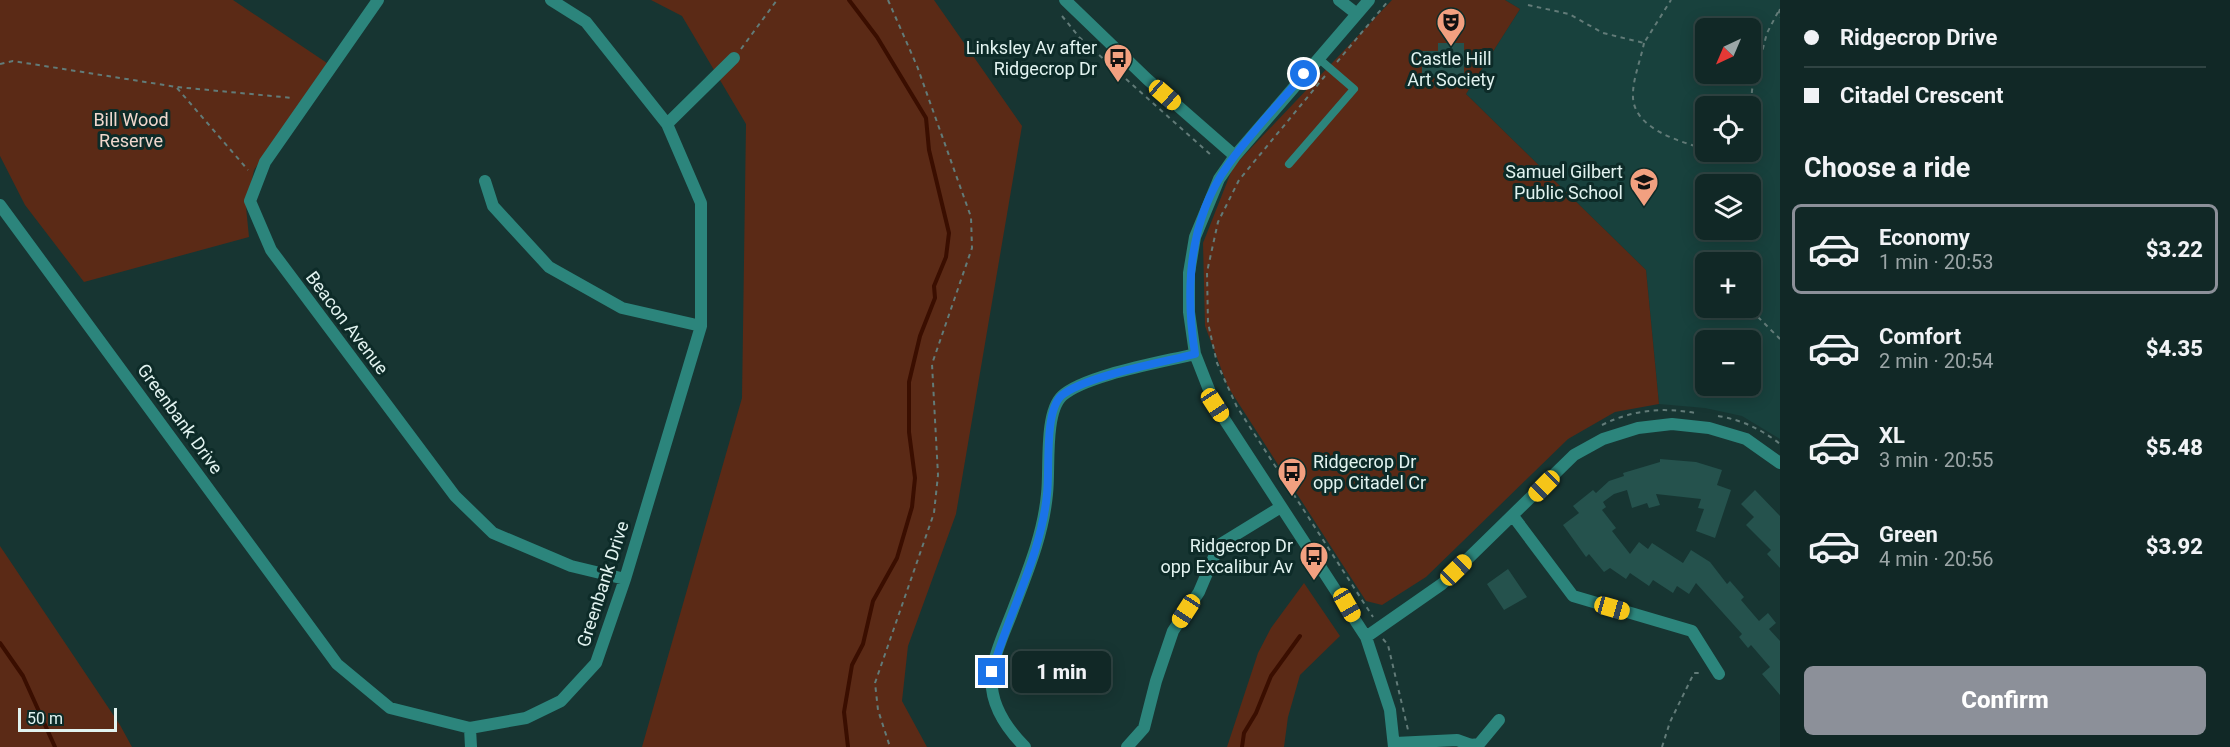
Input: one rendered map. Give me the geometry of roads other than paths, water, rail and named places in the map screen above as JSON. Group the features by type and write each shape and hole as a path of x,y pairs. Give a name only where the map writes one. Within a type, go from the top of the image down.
{"street":[{"name":"Beacon Avenue","path":"378,0 265,162 250,201 271,250 454,496 493,533 571,566 625,579"},
{"name":"Greenbank Drive","path":"0,205 337,664 390,708 470,728 526,718 561,700 596,663 625,579 701,326 701,203 667,124 586,22 551,0"},
{"path":"1065,0 1139,72 1235,156"},
{"path":"1339,0 1357,14"},
{"path":"1369,0 1235,156 1219,179 1195,237 1189,273 1189,312 1195,354 1215,405 1366,637 1390,710 1394,745 1408,742 1457,740 1471,746 1479,744 1499,720"},
{"path":"667,124 734,58"},
{"path":"485,181 494,206 549,267 622,308 701,326"},
{"path":"1026,747 1000,717 994,694 992,672 1002,639 1042,535 1051,417 1060,397 1085,383 1195,354"},
{"path":"1366,637 1442,584 1574,455 1603,439 1638,428 1672,424 1709,428 1746,439 1780,463"},
{"path":"1127,747 1144,728 1156,681 1173,631 1199,592 1218,545 1281,507"},
{"path":"1513,516 1573,596 1692,631 1719,674"},
{"path":"470,728 471,747"}],"lane":[{"path":"1289,164 1354,89 1318,58"}],"waterway":[{"path":"848,747 844,712 852,665 863,644 873,601 897,558 912,507 915,478 909,432 909,382 920,336 935,298 934,286 946,257 949,233 929,150 926,118 877,37 849,0"},
{"path":"1242,747 1244,733 1256,713 1271,676 1300,636"},
{"path":"0,643 23,676 55,747"}],"place":[{"name":"Castle Hill Art Society","path":"1451,48"},
{"name":"Linksley Av after Ridgecrop Dr","path":"1118,84"},
{"name":"Samuel Gilbert Public School","path":"1644,208"},
{"name":"Ridgecrop Dr opp Citadel Cr","path":"1292,498"},
{"name":"Ridgecrop Dr opp Excalibur Av","path":"1314,582"}],"park label":[{"name":"Bill Wood Reserve","path":"131,130"}]}
